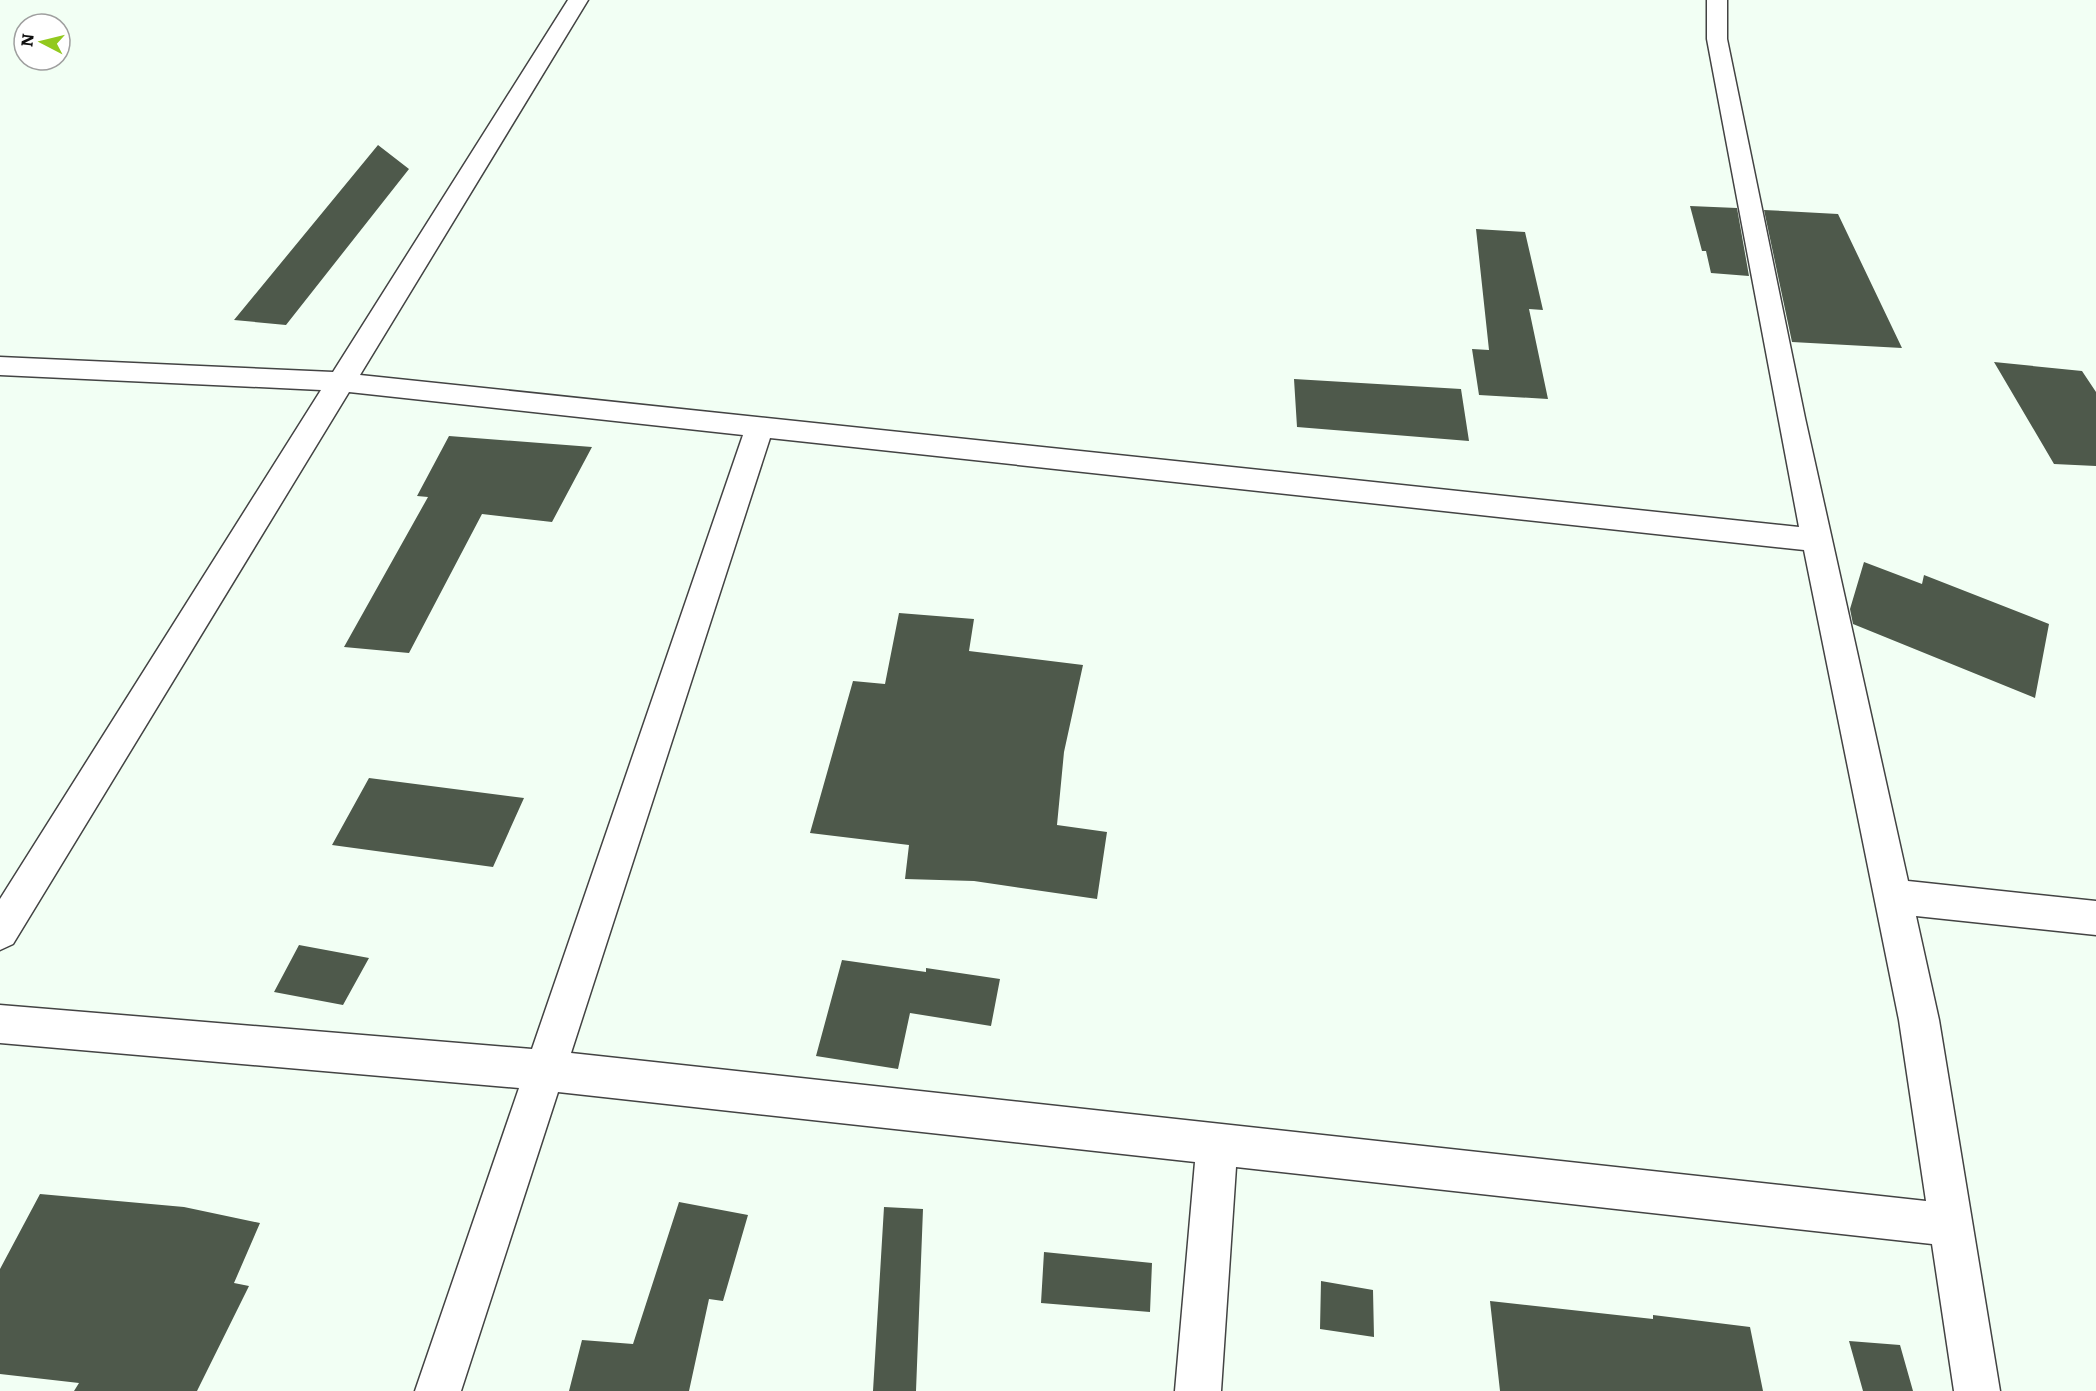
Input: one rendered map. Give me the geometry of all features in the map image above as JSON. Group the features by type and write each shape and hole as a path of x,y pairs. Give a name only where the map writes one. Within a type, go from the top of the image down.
{"street":[{"path":"0,932 578,0"},
{"path":"1717,0 1717,39 1789,406 1920,1020 1977,1391"},
{"path":"0,366 342,382 1818,540"},
{"path":"438,1391 759,428"},
{"path":"1895,897 2096,918"},
{"path":"0,1024 545,1070 1952,1225"},
{"path":"1198,1391 1217,1144"}],"building":[{"path":"378,145 409,169 286,325 234,320"},
{"path":"1690,206 1737,208 1749,276 1711,273 1706,251 1702,251"},
{"path":"1764,210 1838,214 1902,348 1792,342"},
{"path":"1476,229 1525,232 1543,310 1529,309 1548,399 1479,395 1472,349 1489,350"},
{"path":"1994,362 2082,371 2096,392 2096,466 2054,464"},
{"path":"1294,379 1461,389 1469,441 1297,427"},
{"path":"449,436 592,447 552,522 482,514 409,653 344,647 428,497 417,496"},
{"path":"1864,562 1922,584 1924,575 2049,624 2035,698 1853,624 1850,609"},
{"path":"899,613 974,619 969,651 1083,665 1064,752 1057,825 1107,832 1097,899 974,881 905,879 909,845 810,833 853,681 885,684"},
{"path":"369,778 524,798 493,867 332,845"},
{"path":"299,945 369,958 343,1005 274,992"},
{"path":"842,960 926,972 926,968 1000,979 991,1026 910,1013 898,1069 816,1056"},
{"path":"40,1194 184,1207 260,1223 234,1283 249,1286 197,1391 74,1391 79,1383 0,1374 0,1269"},
{"path":"679,1202 748,1215 723,1301 709,1299 689,1391 569,1391 582,1340 633,1344"},
{"path":"884,1207 923,1209 916,1391 873,1391"},
{"path":"1044,1252 1152,1263 1150,1312 1041,1303"},
{"path":"1321,1281 1373,1290 1374,1337 1320,1329"},
{"path":"1490,1301 1653,1319 1653,1315 1750,1327 1763,1391 1500,1391"},
{"path":"1849,1341 1900,1345 1913,1391 1863,1391"}]}
